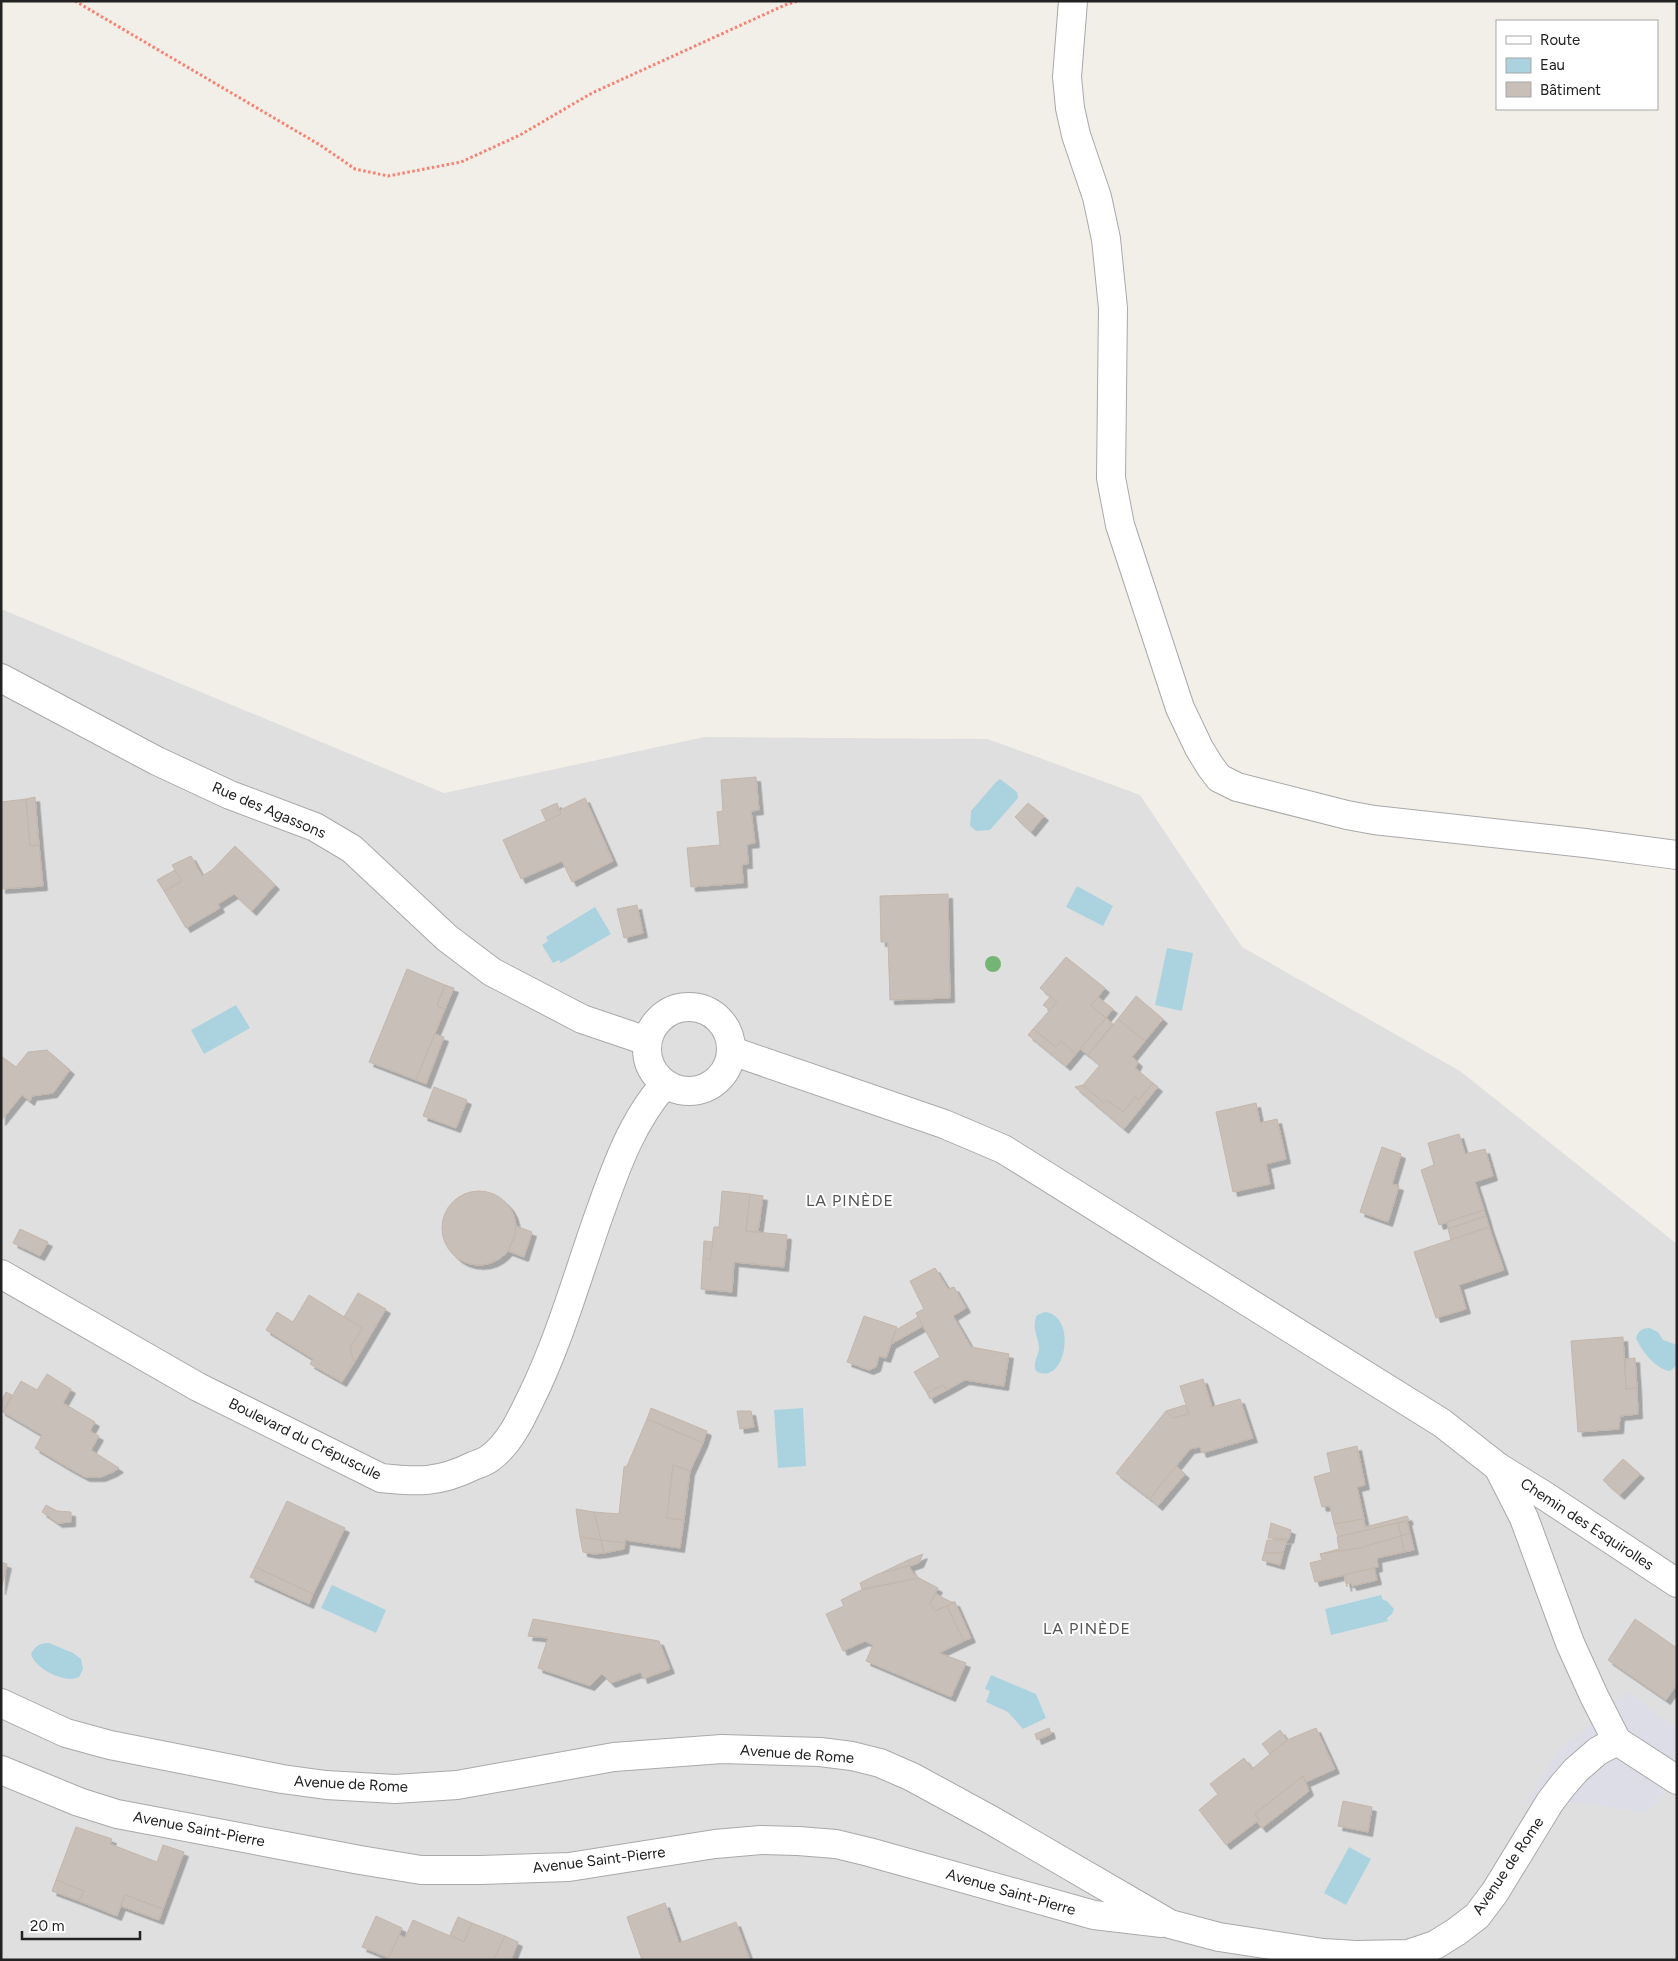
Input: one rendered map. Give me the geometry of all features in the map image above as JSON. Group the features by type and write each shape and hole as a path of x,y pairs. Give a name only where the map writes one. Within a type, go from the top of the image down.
{"street":[{"path":"1073,1 1067,77 1070,108 1106,239 1113,308 1111,478 1120,525 1180,708 1210,766 1220,778 1237,787 1356,817 1677,855"},
{"name":"Rue des Agassons","path":"1,678 158,761 230,794 315,827 352,849 447,938 492,972 582,1019 647,1041"},
{"path":"687,1006 701,1008 714,1014 724,1024 730,1037 732,1051 727,1068 715,1082 700,1090 682,1091 665,1084 653,1072 647,1057 647,1041 652,1027 661,1017 673,1010 687,1006"},
{"name":"Chemin des Esquirolles","path":"732,1051 944,1124 1003,1149 1442,1423 1498,1467 1677,1583"},
{"name":"Boulevard du Crépuscule","path":"1,1274 198,1387 381,1478 414,1482 436,1480 490,1458 508,1441 519,1422 543,1375 610,1184 632,1134 657,1093 665,1084"},
{"path":"1498,1467 1524,1518 1570,1643 1602,1714 1617,1741 1677,1780"},
{"name":"Avenue de Rome","path":"1,1703 66,1733 110,1745 282,1779 336,1786 395,1789 457,1785 614,1757 722,1749 820,1752 852,1756 880,1763 912,1777 991,1820 1170,1924 1219,1937 1323,1953 1356,1956 1408,1954 1435,1945 1477,1916 1495,1892 1550,1802 1576,1770 1598,1751 1617,1741"},
{"name":"Avenue Saint-Pierre","path":"1,1770 79,1802 116,1814 421,1870 490,1870 569,1866 715,1844 761,1840 798,1841 836,1844 869,1852 1094,1915 1170,1924"}],"path":[{"path":"75,1 320,145 355,169 388,176 461,162 520,135 592,93 798,1"}],"shaded area":[{"path":"1,609 444,793 704,737 988,739 1140,795 1242,947 1460,1071 1677,1244 1677,1960 1,1960"},
{"path":"1628,1692 1677,1729 1677,1781 1646,1813 1582,1803 1526,1802 1559,1750"}],"water":[{"path":"1000,779 1017,792 1018,798 990,830 976,831 970,826 971,811"},
{"path":"1077,886 1113,906 1103,926 1066,907"},
{"path":"595,907 611,934 561,963 559,960 553,963 542,945 548,941 546,937"},
{"path":"1167,948 1193,953 1182,1011 1155,1005"},
{"path":"236,1005 250,1028 204,1054 191,1030"},
{"path":"1045,1312 1055,1316 1062,1325 1065,1336 1061,1361 1055,1369 1046,1373 1036,1371 1035,1368 1039,1347 1035,1320 1037,1315"},
{"path":"1650,1328 1658,1332 1663,1340 1677,1345 1677,1365 1670,1371 1654,1363 1641,1348 1636,1338 1641,1330"},
{"path":"803,1408 806,1466 778,1468 774,1410"},
{"path":"332,1585 386,1610 376,1633 321,1608"},
{"path":"1381,1595 1383,1600 1387,1601 1394,1609 1387,1618 1388,1621 1331,1635 1325,1609"},
{"path":"49,1643 73,1653 81,1659 83,1669 79,1677 73,1679 59,1677 38,1665 31,1654 38,1645"},
{"path":"991,1675 1036,1694 1046,1718 1023,1729 1008,1712 986,1702 990,1691 985,1689"},
{"path":"1349,1847 1371,1859 1346,1905 1324,1893"}],"building":[{"path":"756,777 759,810 751,811 755,843 747,844 748,864 742,864 743,883 691,887 687,848 720,845 717,812 723,811 721,780"},
{"path":"35,797 39,845 30,846 26,799"},
{"path":"585,798 613,861 572,882 562,861 521,879 503,840 561,814 560,810"},
{"path":"26,799 30,846 39,845 43,886 1,889 1,802"},
{"path":"557,803 561,814 546,821 541,810"},
{"path":"1028,803 1044,816 1031,832 1015,817"},
{"path":"235,846 275,885 252,911 234,894 218,904 220,908 186,928 164,891 182,881 172,865 191,856 202,876 212,870"},
{"path":"175,870 182,881 164,891 157,880"},
{"path":"948,894 950,998 890,1000 888,942 881,942 880,896"},
{"path":"637,905 643,933 624,938 617,909"},
{"path":"1066,957 1105,988 1091,1006 1106,1018 1076,1054 1061,1041 1056,1047 1033,1029 1057,1002 1040,988"},
{"path":"407,969 445,985 437,1006 445,1009 416,1080 369,1062"},
{"path":"445,985 454,988 445,1009 437,1006"},
{"path":"1136,996 1163,1019 1145,1041 1118,1019"},
{"path":"1050,997 1057,1002 1050,1010 1043,1005"},
{"path":"1098,997 1113,1009 1106,1018 1091,1006"},
{"path":"1106,1018 1113,1024 1088,1055 1080,1049"},
{"path":"1118,1019 1145,1041 1132,1057 1138,1062 1135,1068 1153,1083 1139,1100 1135,1097 1123,1112 1107,1100 1104,1103 1083,1085 1100,1065 1088,1055"},
{"path":"1033,1029 1056,1047 1061,1041 1076,1054 1066,1066 1028,1035"},
{"path":"435,1034 444,1037 426,1084 416,1080"},
{"path":"47,1050 70,1070 53,1093 32,1096 30,1101 22,1095 1,1121 1,1056 16,1067 28,1052"},
{"path":"1153,1083 1158,1087 1124,1129 1075,1087 1083,1085 1104,1103 1107,1100 1123,1112 1135,1097 1139,1100"},
{"path":"434,1087 467,1100 456,1128 423,1116"},
{"path":"1256,1103 1260,1123 1277,1119 1286,1159 1266,1164 1270,1184 1233,1192 1216,1112"},
{"path":"1459,1134 1465,1154 1485,1149 1493,1176 1475,1182 1484,1210 1439,1225 1421,1170 1434,1165 1428,1143"},
{"path":"1382,1147 1401,1154 1392,1184 1399,1186 1388,1222 1360,1212"},
{"path":"479,1191 500,1197 510,1207 516,1228 510,1249 500,1259 479,1265 458,1259 448,1249 442,1228 448,1207 458,1197"},
{"path":"722,1191 750,1194 746,1231 787,1235 784,1267 734,1262 732,1292 701,1289 703,1258 710,1260 714,1227 719,1227"},
{"path":"750,1194 763,1196 758,1232 746,1231"},
{"path":"1484,1210 1486,1216 1448,1229 1447,1222"},
{"path":"1486,1216 1489,1227 1451,1240 1448,1229"},
{"path":"516,1226 532,1232 524,1257 508,1251 515,1235"},
{"path":"1489,1227 1504,1270 1459,1285 1466,1309 1436,1318 1414,1252"},
{"path":"20,1229 48,1242 40,1256 13,1243"},
{"path":"704,1241 713,1242 710,1260 703,1258"},
{"path":"935,1268 948,1289 954,1287 966,1308 953,1316 971,1347 1009,1354 1004,1386 965,1380 947,1390 943,1385 927,1393 914,1372 940,1357 916,1313 924,1309 910,1281"},
{"path":"358,1293 386,1309 354,1363 350,1348 362,1328 344,1317"},
{"path":"309,1295 362,1328 350,1348 354,1363 342,1382 310,1364 313,1359 266,1330 277,1312 293,1322"},
{"path":"864,1316 897,1327 886,1358 879,1356 876,1367 869,1370 847,1362"},
{"path":"918,1317 923,1326 891,1344 896,1330"},
{"path":"1623,1337 1626,1389 1637,1388 1638,1414 1620,1416 1619,1429 1578,1432 1571,1341"},
{"path":"1635,1358 1637,1388 1626,1389 1625,1359"},
{"path":"47,1374 71,1389 63,1403 95,1422 90,1431 99,1436 91,1450 119,1468 101,1477 85,1477 35,1448 42,1435 3,1412 21,1381 37,1390"},
{"path":"1203,1379 1212,1407 1240,1399 1253,1438 1202,1453 1200,1447 1190,1449 1150,1499 1116,1473 1166,1411 1173,1418 1189,1414 1180,1386"},
{"path":"943,1385 947,1390 930,1399 927,1393"},
{"path":"6,1392 12,1395 3,1412 1,1411 1,1401"},
{"path":"1185,1405 1189,1414 1173,1418 1166,1411"},
{"path":"651,1408 707,1431 703,1443 647,1419"},
{"path":"737,1411 751,1411 754,1427 740,1429"},
{"path":"647,1419 703,1443 690,1471 673,1465 667,1518 684,1520 680,1548 625,1540 625,1543 601,1540 594,1512 619,1514 624,1467 627,1466"},
{"path":"1357,1446 1365,1485 1357,1487 1364,1519 1334,1524 1330,1506 1322,1507 1314,1477 1331,1472 1327,1453"},
{"path":"1623,1459 1640,1474 1620,1495 1603,1480"},
{"path":"673,1465 690,1471 684,1520 667,1518"},
{"path":"1176,1466 1185,1474 1158,1506 1150,1499"},
{"path":"287,1501 345,1528 313,1594 255,1567"},
{"path":"46,1505 57,1511 71,1512 71,1522 58,1523 42,1512"},
{"path":"576,1509 594,1512 601,1540 580,1537"},
{"path":"1407,1516 1409,1520 1338,1537 1334,1524 1364,1519 1365,1527"},
{"path":"1407,1521 1410,1533 1401,1536 1398,1523"},
{"path":"1271,1523 1291,1530 1289,1539 1268,1538"},
{"path":"1398,1523 1401,1536 1360,1548 1320,1554 1339,1549 1337,1537"},
{"path":"1410,1533 1414,1550 1404,1552 1401,1536"},
{"path":"1401,1536 1404,1552 1377,1558 1378,1567 1315,1582 1310,1563 1322,1560 1320,1554 1360,1548"},
{"path":"580,1537 601,1540 604,1553 583,1552"},
{"path":"601,1540 625,1543 624,1549 604,1553"},
{"path":"1267,1540 1287,1540 1283,1553 1264,1553"},
{"path":"1264,1553 1283,1553 1280,1565 1262,1560"},
{"path":"923,1554 919,1563 910,1566 908,1560"},
{"path":"908,1560 910,1566 881,1573"},
{"path":"1,1562 7,1564 1,1590"},
{"path":"909,1566 919,1578 862,1589 860,1583 878,1574"},
{"path":"255,1567 313,1594 309,1604 250,1577"},
{"path":"1374,1568 1377,1580 1352,1586 1351,1583 1347,1583 1347,1587 1344,1575"},
{"path":"919,1578 938,1588 930,1603 935,1611 947,1606 964,1641 939,1653 966,1663 951,1697 866,1661 873,1645 865,1641 843,1651 826,1614 844,1606 841,1600 861,1590"},
{"path":"936,1594 951,1602 955,1602 935,1611 930,1603"},
{"path":"955,1602 971,1638 964,1641 947,1606"},
{"path":"533,1619 659,1641 670,1669 643,1679 641,1672 611,1683 602,1674 590,1686 538,1668 548,1638 528,1636"},
{"path":"1635,1619 1677,1648 1677,1684 1666,1700 1608,1660"},
{"path":"1049,1728 1051,1734 1037,1740 1035,1734"},
{"path":"1316,1728 1335,1769 1306,1782 1303,1776 1255,1814 1259,1820 1226,1845 1199,1810 1218,1794 1210,1784 1244,1758 1252,1769 1287,1740"},
{"path":"1280,1730 1287,1740 1270,1754 1262,1744"},
{"path":"1303,1776 1309,1791 1262,1828 1257,1822 1259,1820 1255,1814"},
{"path":"1343,1801 1372,1807 1368,1832 1338,1826"},
{"path":"76,1827 112,1839 110,1844 157,1862 163,1845 184,1852 163,1909 125,1895 117,1916 79,1901 84,1891 56,1880"},
{"path":"56,1880 84,1891 79,1901 52,1891"},
{"path":"125,1895 163,1909 159,1920 121,1906"},
{"path":"665,1903 679,1943 736,1922 750,1960 642,1960 627,1917"},
{"path":"376,1916 402,1928 389,1958 362,1947"},
{"path":"458,1917 472,1923 464,1942 450,1935"},
{"path":"413,1920 464,1942 472,1923 505,1936 494,1960 394,1960 389,1958 399,1935 405,1938"},
{"path":"505,1936 518,1942 511,1960 494,1960"}],"district":[{"name":"LA PINÈDE","path":"850,1200"},
{"name":"LA PINÈDE","path":"1087,1628"}]}
